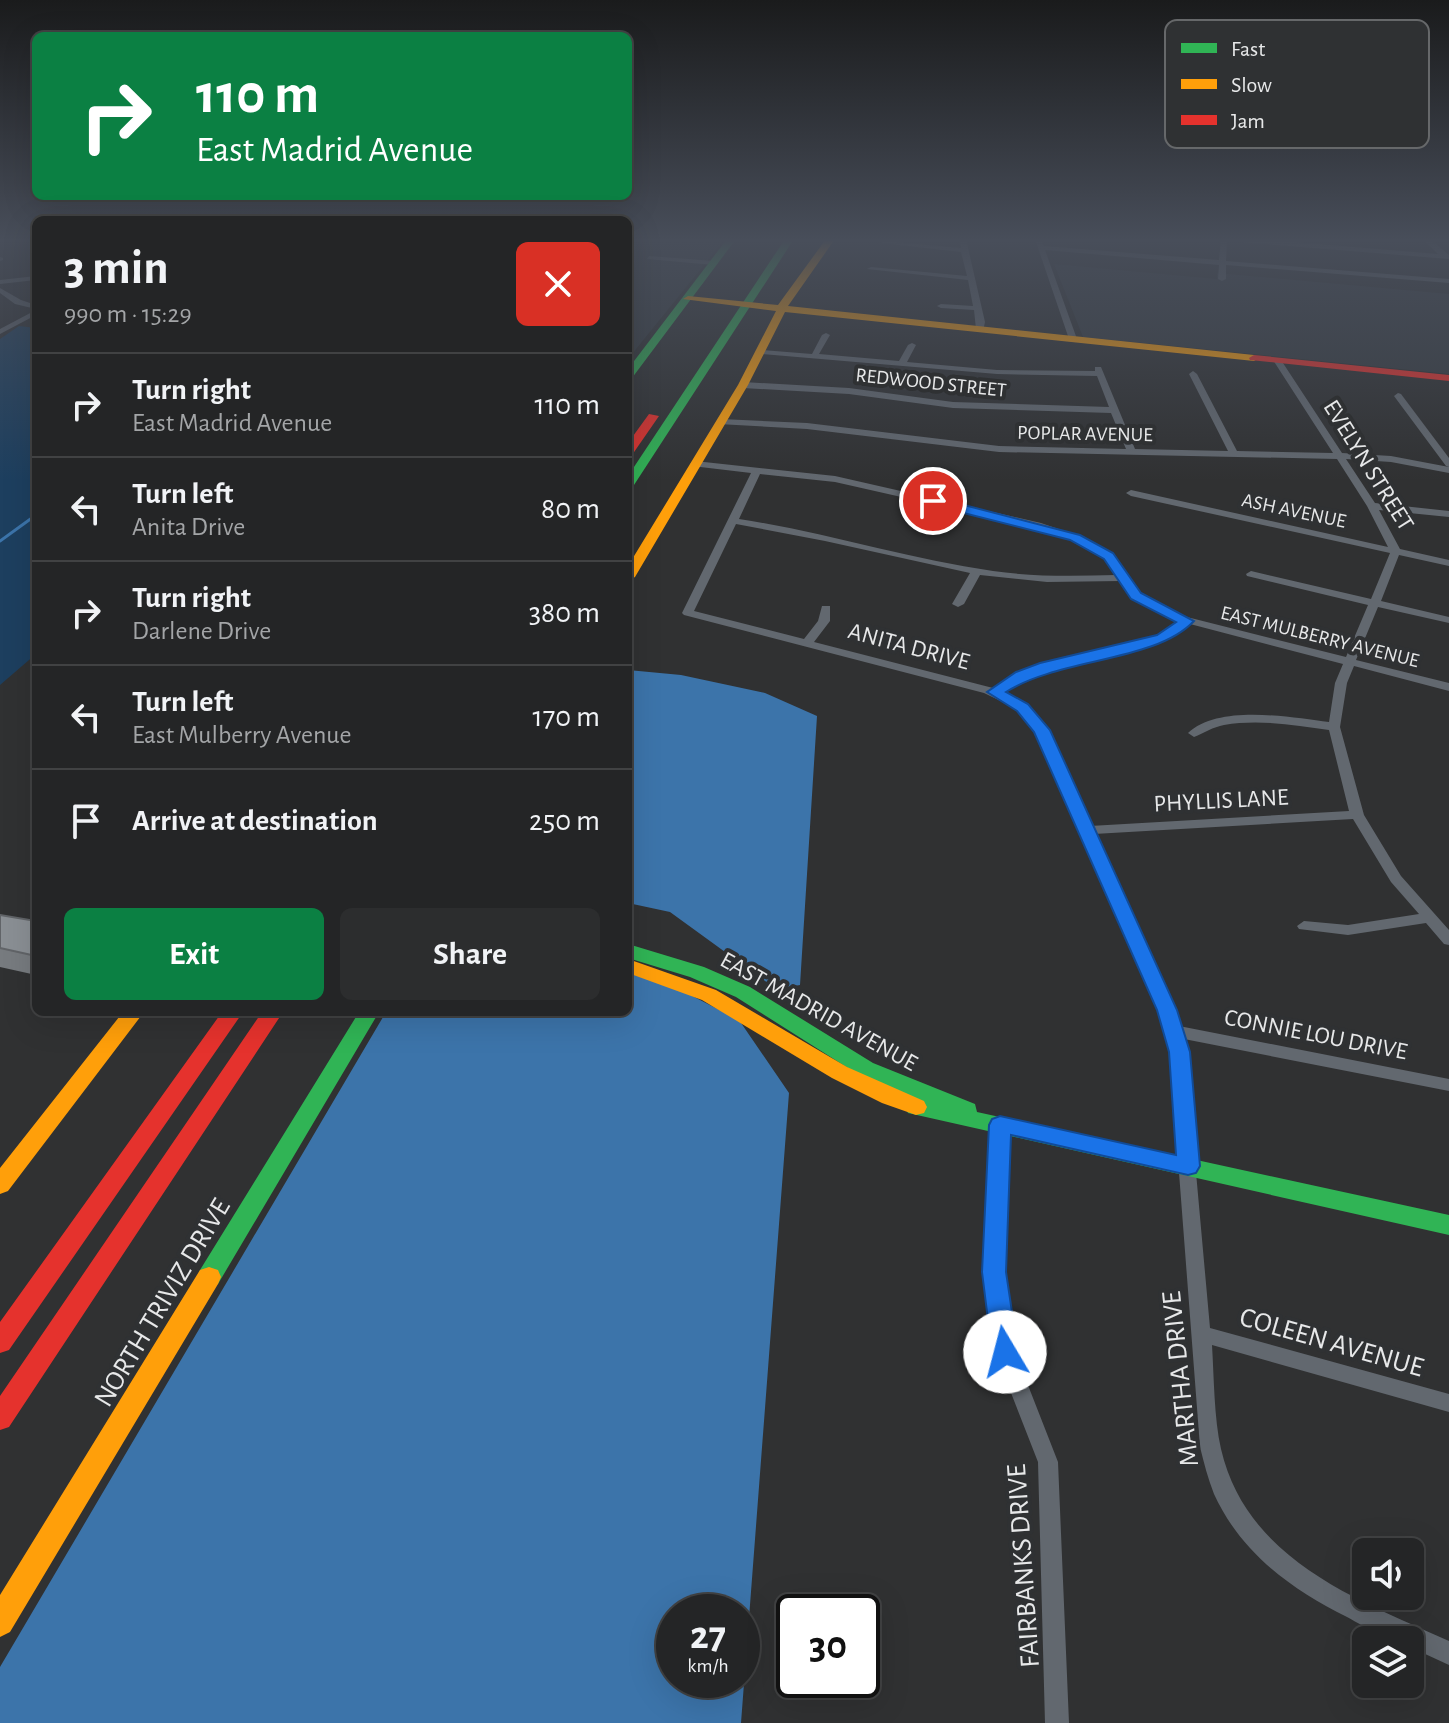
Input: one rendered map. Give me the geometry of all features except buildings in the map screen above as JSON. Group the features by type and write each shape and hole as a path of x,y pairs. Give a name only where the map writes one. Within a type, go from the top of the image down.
{"main road":[{"path":"632,371 672,319"},
{"path":"632,447 726,319"},
{"path":"632,478 728,319"},
{"path":"632,570 743,385 778,319"},
{"path":"886,319 1449,378"},
{"name":"EAST MADRID AVENUE","path":"632,952 697,972 743,992 866,1069 903,1087 965,1108 992,1122"},
{"name":"EAST MADRID AVENUE","path":"632,967 688,985 738,1008 850,1082 904,1105 958,1120 992,1122 1449,1225"},
{"path":"0,1185 131,1016"},
{"path":"0,1342 230,1016"},
{"path":"0,1418 270,1016"},
{"name":"NORTH TRIVIZ DRIVE","path":"0,1622 367,1016"}],"street":[{"path":"0,332 21,319"},
{"path":"979,319 980,329"},
{"path":"1066,319 1073,339"},
{"path":"815,355 826,335"},
{"path":"903,362 912,345"},
{"path":"762,352 998,368 1099,370 1131,451"},
{"name":"EVELYN STREET","path":"1277,360 1372,506 1396,551 1336,700 1334,727 1357,815 1389,869 1427,918 1449,940"},
{"path":"1193,374 1229,453 1232,469"},
{"name":"REDWOOD STREET","path":"743,385 849,391 953,405 1115,410"},
{"path":"1398,396 1449,467"},
{"name":"POPLAR AVENUE","path":"721,422 807,426 999,449 1339,456 1449,467"},
{"path":"999,449 1002,462"},
{"name":"EAST MULBERRY AVENUE","path":"695,464 842,480 1037,525 1075,538 1109,556 1121,578 1151,607 1187,621 1449,687"},
{"name":"ANITA DRIVE","path":"757,470 688,613 994,692 1023,708 1039,726 1174,1031 1181,1064 1188,1166"},
{"name":"ASH AVENUE","path":"1131,493 1449,563"},
{"path":"1372,506 1449,514"},
{"path":"735,521 799,529 977,571 1076,579 1121,578"},
{"path":"958,604 977,571"},
{"path":"1251,574 1449,620"},
{"path":"808,642 824,621 826,608"},
{"path":"994,692 1021,675 1046,666 1162,639 1187,621"},
{"path":"1194,733 1213,723 1242,720 1334,727"},
{"name":"PHYLLIS LANE","path":"1087,830 1357,815"},
{"path":"1304,926 1340,931 1427,918"},
{"name":"CONNIE LOU DRIVE","path":"1174,1031 1449,1085"},
{"name":"FAIRBANKS DRIVE","path":"992,1122 994,1272 1005,1352 1048,1462 1061,1721"},
{"name":"MARTHA DRIVE","path":"1188,1166 1213,1463 1225,1497 1245,1529 1270,1557 1308,1584 1449,1653"},
{"name":"COLEEN AVENUE","path":"1201,1334 1449,1403"}],"shaded area":[{"path":"632,319 660,319 632,354"},
{"path":"1076,319 1449,319 1449,374 1083,337"},
{"path":"19,326 32,328 32,657 0,685 0,339"},
{"path":"632,670 681,675 765,693 817,716 800,985 776,989 670,912 632,904"},
{"path":"632,965 739,1020 789,1093 751,1594 656,1594 656,1698 743,1698 741,1723 0,1723 0,1667 384,1016 632,1016"}],"waterway":[{"path":"0,541 32,518"}],"traffic: fast":[{"path":"632,371 671,319"},
{"path":"632,479 737,319"},
{"path":"632,952 697,972 743,992 866,1069 967,1110"},
{"path":"209,1277 367,1016"},
{"path":"916,1107 1449,1225"}],"traffic: slow":[{"path":"632,570 743,385 776,319"},
{"path":"884,319 1254,358"},
{"path":"632,967 709,995 864,1086 916,1107"},
{"path":"0,1185 131,1016"},
{"path":"0,1622 209,1277"}],"traffic: jam":[{"path":"1254,358 1449,378"},
{"path":"632,446 653,416"},
{"path":"0,1342 230,1016"},
{"path":"0,1418 270,1016"}],"route":[{"path":"933,501 1037,525 1075,538 1109,556 1124,584 1136,596 1157,610 1187,621 1162,639 1046,666 1021,675 994,692 1023,708 1042,730 1167,1010 1179,1052 1188,1166 1000,1125 994,1272 1005,1352"}]}
